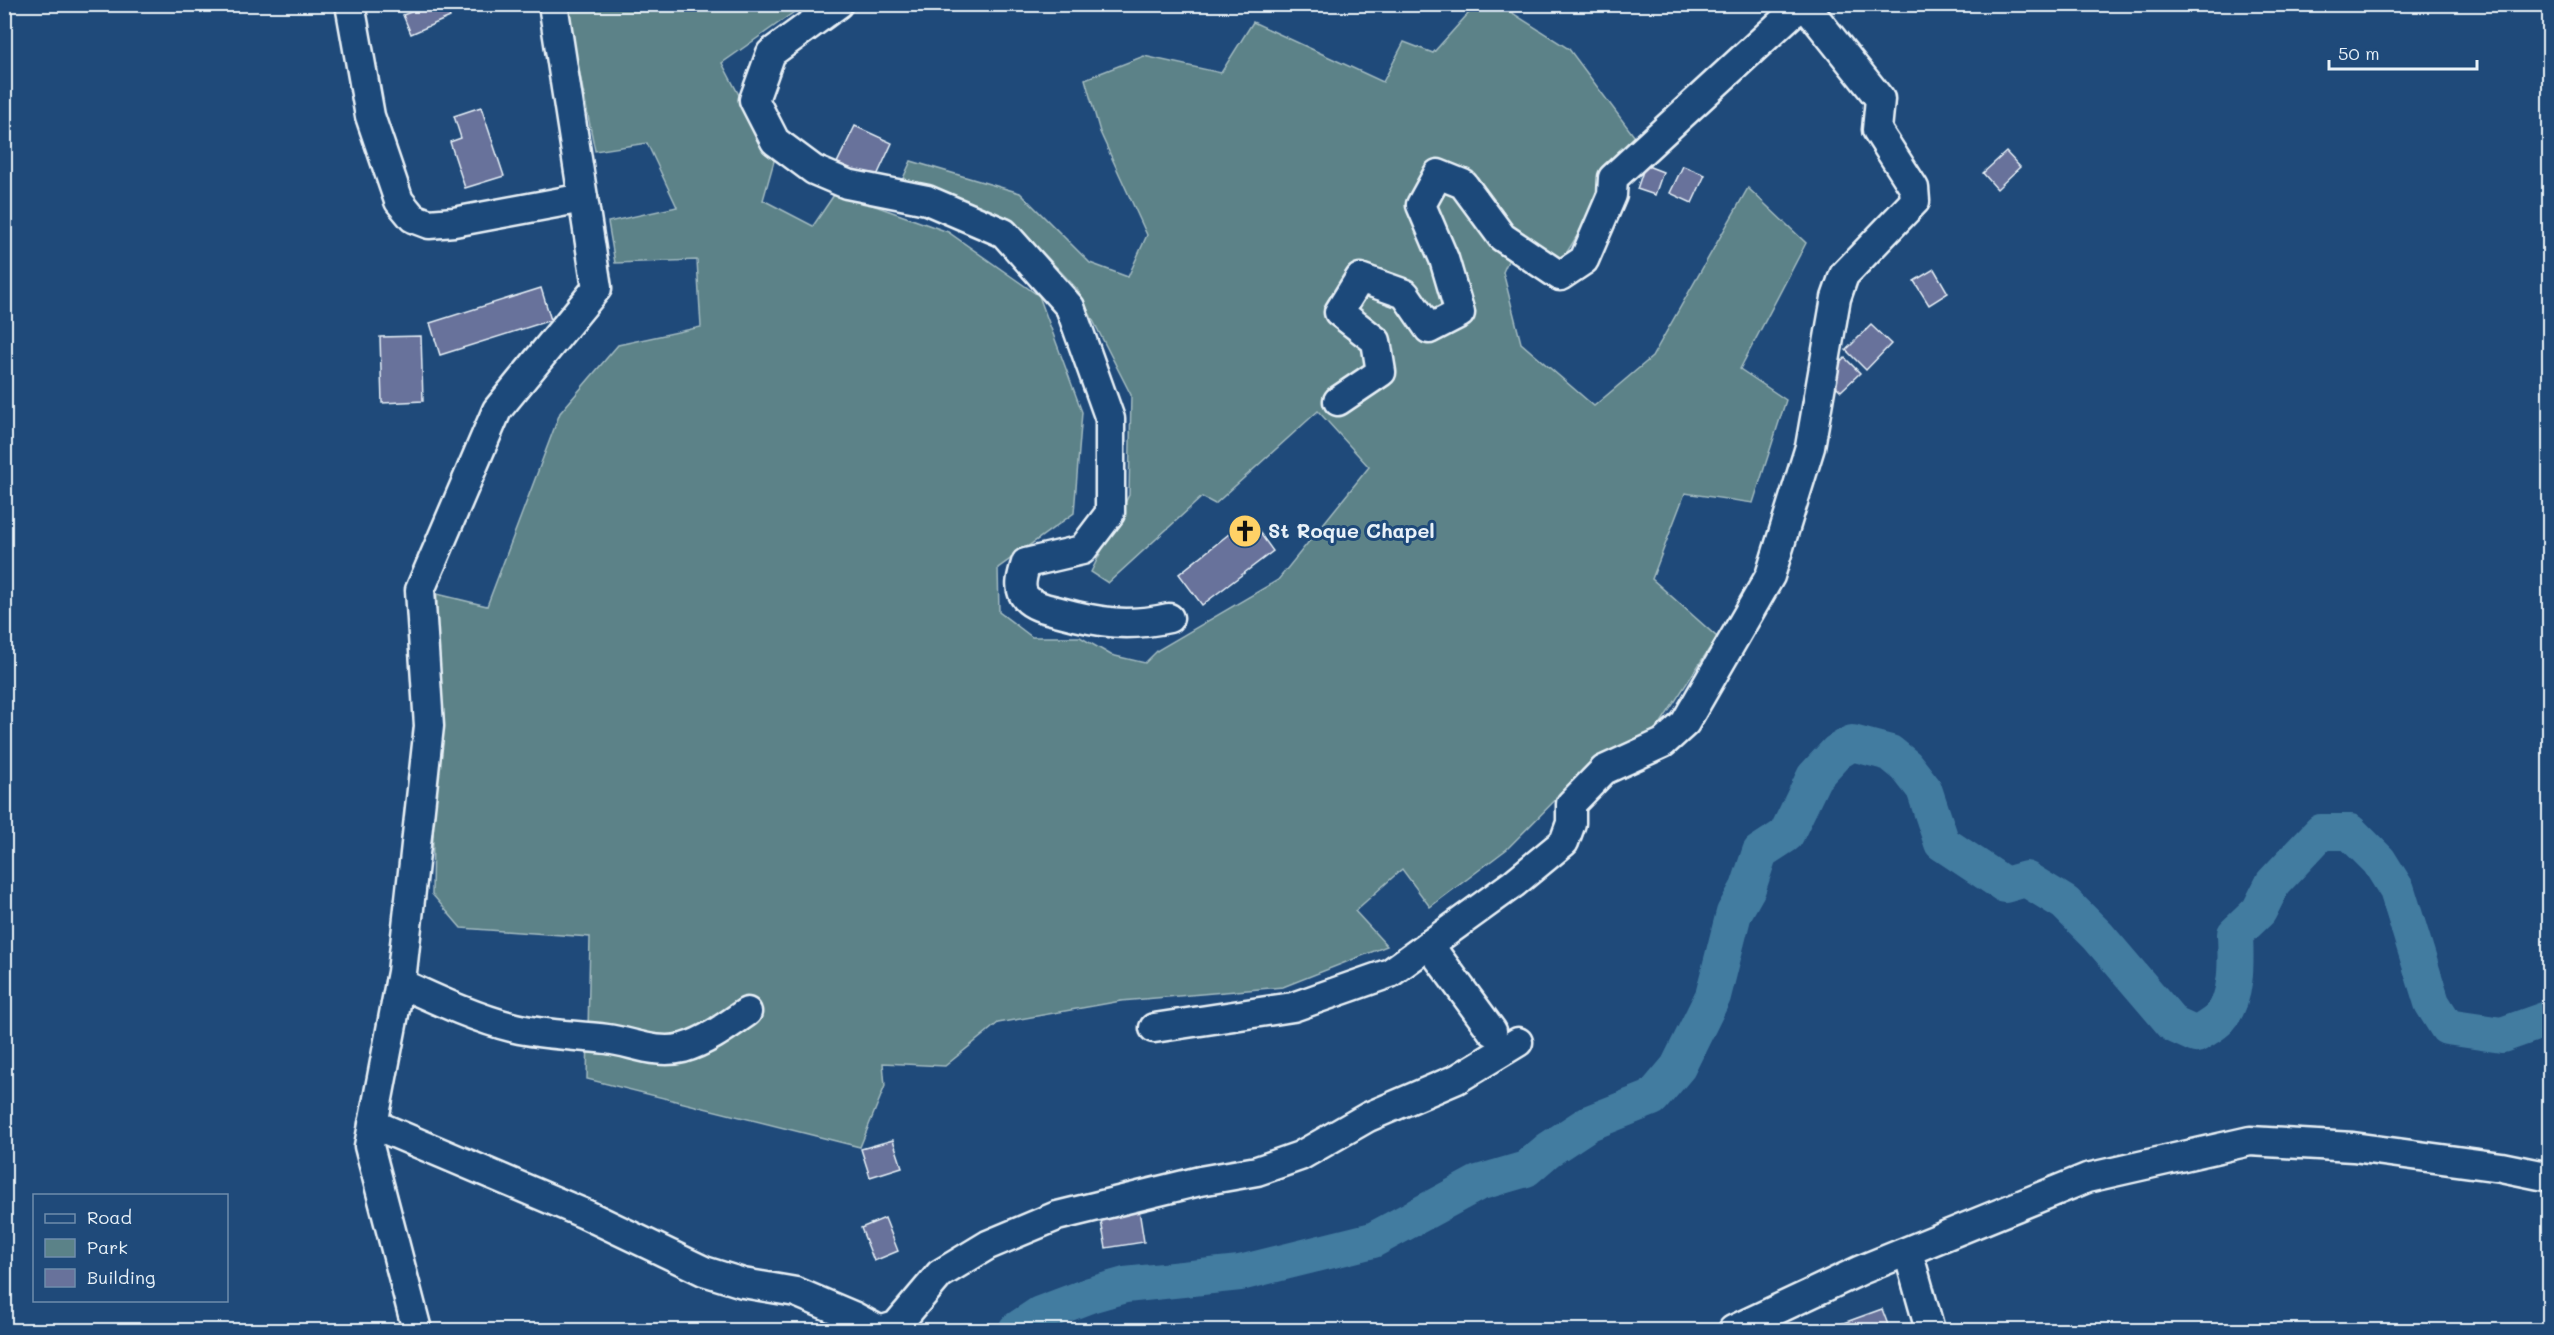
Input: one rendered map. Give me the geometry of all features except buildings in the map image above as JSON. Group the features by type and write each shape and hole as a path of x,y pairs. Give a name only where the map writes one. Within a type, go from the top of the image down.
{"street":[{"path":"350,4 370,117 399,201 413,218 429,224 454,222 583,198"},
{"path":"417,1330 369,1146 400,983 415,871 429,726 420,590 497,410 597,288 553,4"},
{"path":"838,4 771,53 754,100 775,141 813,170 847,184 927,200 1004,233 1070,307 1110,419 1110,513 1082,550 1026,563 1021,583 1025,597 1039,606 1103,623 1147,623 1169,618"},
{"path":"1154,1028 1293,1007 1390,973 1513,884 1564,842 1570,823 1571,804 1604,770 1663,743 1685,723 1770,576 1810,447 1836,298 1844,276 1915,201 1914,188 1877,130 1880,99 1806,5 1790,15 1614,178 1612,195 1584,260 1560,276 1502,237 1463,184 1438,174 1421,205 1444,259 1460,313 1429,329 1405,294 1360,278 1339,312 1376,341 1381,372 1338,401"},
{"path":"1429,945 1492,1031"},
{"path":"400,983 459,1010 516,1028 609,1039 631,1046 662,1050 681,1048 699,1042 747,1012"},
{"path":"373,1124 585,1214 704,1270 743,1283 796,1292 880,1330 896,1326 940,1274 988,1245 1057,1216 1200,1181 1257,1171 1300,1156 1368,1118 1457,1079 1518,1042"},
{"path":"1733,1330 1861,1270 2087,1178 2250,1141 2353,1147 2501,1167 2550,1177"},
{"path":"1908,1252 1930,1330"}],"green space":[{"path":"566,5 804,5 722,63 774,161 763,200 813,226 836,192 948,232 1039,296 1082,412 1074,513 998,568 999,612 1032,637 1080,637 1111,655 1145,663 1158,650 1278,580 1369,467 1318,411 1215,504 1202,497 1108,583 1091,572 1129,495 1131,395 1077,289 1016,224 900,185 911,161 1020,193 1090,263 1128,277 1147,235 1100,132 1085,79 1144,56 1221,73 1253,22 1383,82 1404,42 1433,53 1476,5 1500,5 1569,49 1637,140 1562,260 1516,243 1503,272 1521,343 1594,406 1652,357 1748,188 1806,243 1740,369 1786,400 1753,503 1685,493 1652,579 1717,637 1655,732 1573,782 1507,849 1430,907 1402,869 1355,911 1387,946 1283,987 1121,1001 998,1023 945,1066 883,1063 885,1086 860,1147 587,1079 590,937 461,928 432,894 437,594 487,606 560,413 618,345 701,327 697,260 615,263 608,222 677,207 647,143 595,151"}],"waterway":[{"path":"1016,1330 1040,1314 1090,1295 1125,1285 1240,1273 1373,1240 1478,1183 1526,1169 1548,1150 1589,1123 1652,1098 1678,1067 1713,996 1734,913 1748,888 1760,852 1786,835 1814,777 1837,752 1852,743 1890,753 1906,766 1924,789 1942,843 2005,885 2026,879 2065,903 2098,936 2174,1025 2196,1035 2220,1018 2230,1000 2235,978 2235,934 2259,911 2273,883 2321,832 2350,832 2379,861 2397,890 2432,1003 2447,1027 2502,1035 2550,1018"}],"place":[{"name":"St Roque Chapel","path":"1245,531"}]}
